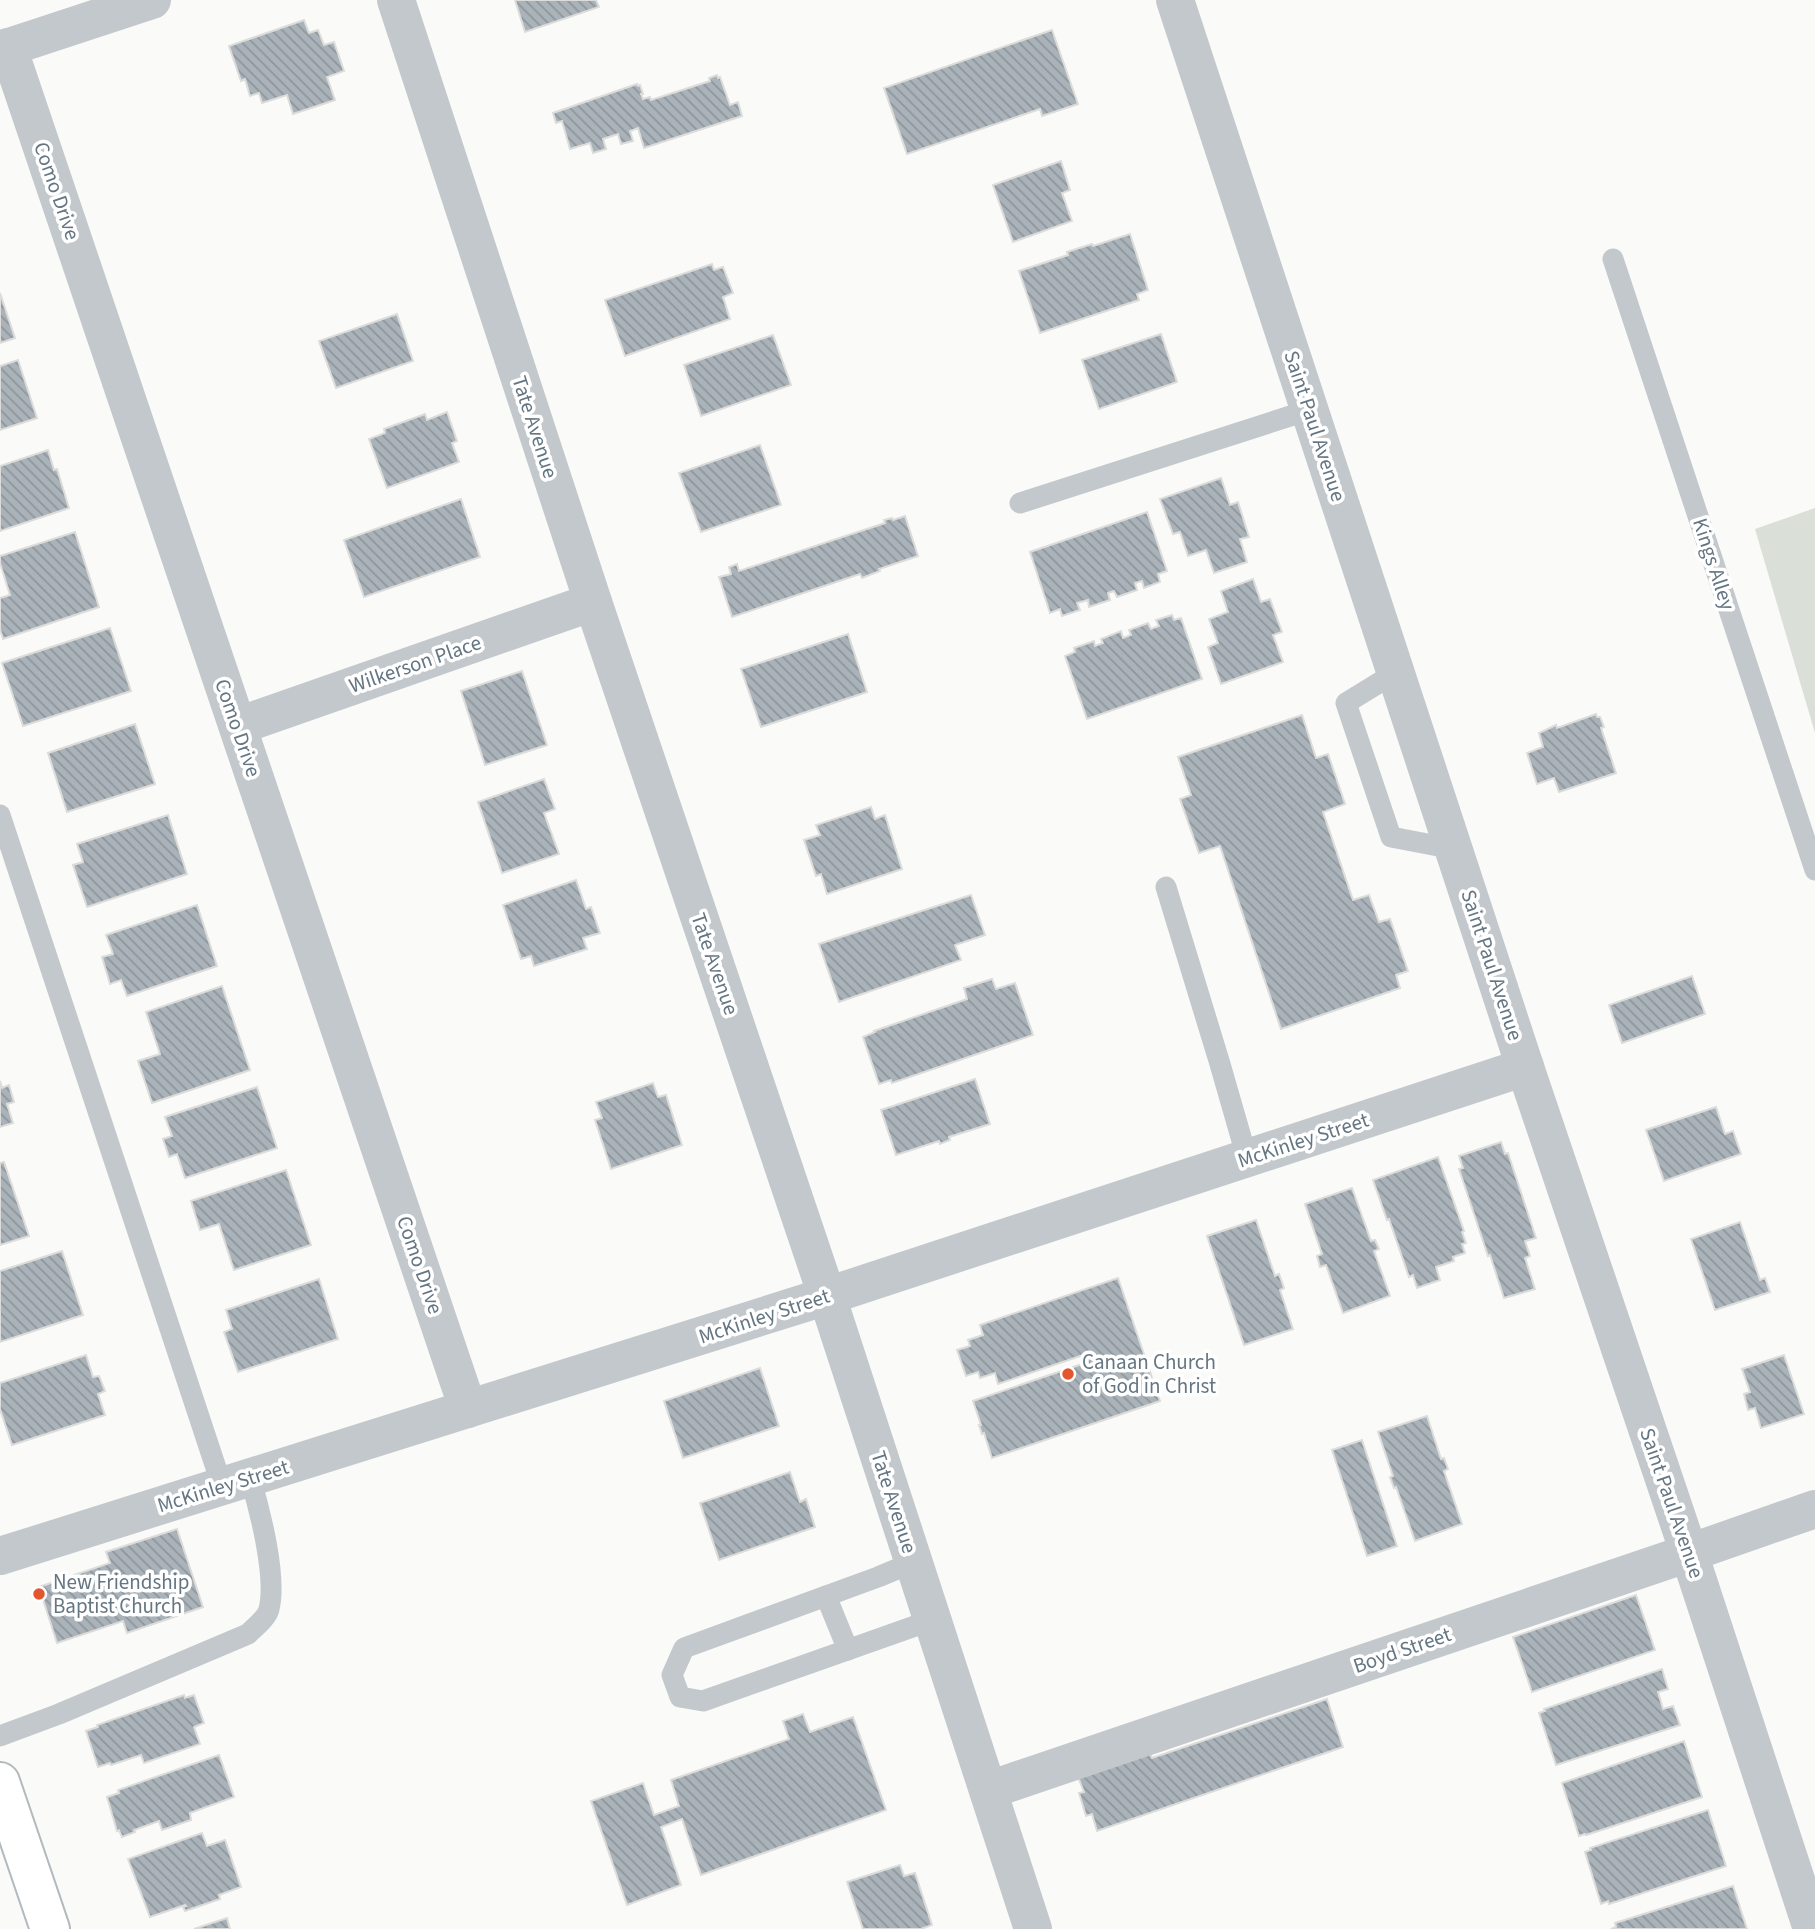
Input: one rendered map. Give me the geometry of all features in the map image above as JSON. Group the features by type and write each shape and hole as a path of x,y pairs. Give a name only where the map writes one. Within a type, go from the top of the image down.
{"street":[{"path":"4,48 152,0"},
{"name":"Tate Avenue","path":"396,0 593,602 827,1296 1033,1929"},
{"name":"Saint Paul Avenue","path":"1175,0 1525,1068 1689,1553 1812,1929"},
{"name":"Como Drive","path":"4,48 238,726 468,1409"},
{"name":"Wilkerson Place","path":"238,726 593,602"},
{"name":"McKinley Street","path":"0,1556 827,1296 1525,1068"},
{"name":"Boyd Street","path":"989,1790 1815,1509"},
{"path":"0,1782 50,1929"}],"lane":[{"name":"Kings Alley","path":"1613,259 1815,870"},
{"path":"1020,503 1309,410"},
{"path":"1395,673 1346,703 1391,836 1454,849"},
{"path":"0,814 236,1482 258,1504 271,1579 269,1612 248,1634 0,1736"},
{"path":"1166,887 1247,1158"},
{"path":"914,1562 684,1648 672,1675 680,1697 704,1701 932,1619"},
{"path":"826,1596 848,1650"}],"shaded area":[{"path":"1815,508 1815,733 1755,529"}],"building":[{"path":"515,0 596,0 599,7 525,32"},
{"path":"304,20 309,33 318,30 324,45 334,42 344,71 327,77 335,100 293,114 287,95 262,103 259,93 250,96 245,79 241,81 229,46"},
{"path":"1052,30 1078,104 1042,116 1040,109 907,154 884,88"},
{"path":"717,75 730,105 738,102 742,116 644,148 638,128 630,131 633,141 621,144 618,134 603,139 606,149 593,153 590,143 570,149 562,121 556,123 553,113 637,84 640,85 643,99 650,97 651,100 710,81 709,78"},
{"path":"1061,161 1070,190 1062,193 1072,221 1013,242 993,185"},
{"path":"1130,234 1148,290 1137,294 1139,300 1040,333 1019,271 1068,255 1067,252"},
{"path":"712,264 714,270 723,267 733,293 723,297 730,319 625,356 605,300"},
{"path":"0,293 15,338 0,343"},
{"path":"397,314 413,361 336,388 319,341"},
{"path":"1161,334 1177,382 1099,409 1082,360"},
{"path":"773,335 791,385 701,416 684,365"},
{"path":"18,360 37,418 0,430 0,366"},
{"path":"447,412 457,441 452,443 459,462 387,488 369,439 385,433 384,429 425,414 427,420"},
{"path":"760,445 781,505 701,532 679,473"},
{"path":"48,450 69,508 0,531 0,466"},
{"path":"1221,478 1230,505 1238,502 1249,537 1240,539 1247,562 1214,573 1206,550 1188,556 1180,532 1173,534 1160,499"},
{"path":"461,499 480,557 364,597 344,540"},
{"path":"1147,512 1167,571 1158,574 1160,582 1144,588 1142,581 1135,583 1137,590 1117,597 1114,591 1108,593 1110,600 1089,607 1088,600 1077,603 1080,610 1062,616 1060,609 1050,613 1030,552"},
{"path":"905,516 918,556 879,569 880,571 862,578 860,574 732,617 719,577 731,574 729,567 737,564 739,571 885,523 884,520"},
{"path":"75,532 99,607 3,639 0,629 0,598 10,595 0,556"},
{"path":"1253,579 1261,602 1270,599 1282,632 1273,635 1283,662 1221,684 1208,647 1218,643 1209,619 1228,612 1221,591"},
{"path":"1172,615 1174,620 1181,618 1202,679 1087,719 1065,656 1075,652 1074,648 1094,641 1095,646 1103,643 1101,639 1121,631 1123,638 1131,635 1129,630 1148,623 1151,629 1159,626 1156,620"},
{"path":"110,628 131,691 23,726 2,663"},
{"path":"848,634 867,692 761,727 741,669"},
{"path":"522,671 547,745 485,765 461,691"},
{"path":"1596,714 1604,727 1601,728 1616,773 1559,792 1554,778 1537,784 1527,753 1543,747 1539,733 1556,725 1557,728"},
{"path":"1302,715 1316,758 1328,754 1345,804 1323,812 1353,900 1369,895 1379,922 1390,919 1408,971 1396,975 1400,988 1281,1029 1220,846 1199,853 1180,799 1191,795 1178,757"},
{"path":"135,724 155,784 67,812 48,753"},
{"path":"544,779 555,809 544,813 559,854 502,873 478,802"},
{"path":"871,807 875,819 885,815 902,869 827,894 821,874 816,876 804,840 820,835 816,825"},
{"path":"168,815 187,874 87,907 73,865 83,862 77,844"},
{"path":"576,880 586,909 591,907 600,933 583,938 587,949 534,966 531,956 521,959 503,905"},
{"path":"971,895 985,935 955,945 961,960 839,1002 819,944"},
{"path":"197,905 217,966 127,996 121,980 110,984 102,957 113,954 106,935"},
{"path":"1692,976 1705,1014 1622,1043 1609,1005"},
{"path":"992,979 996,989 1015,983 1033,1035 892,1083 891,1080 879,1084 863,1037 967,999 964,988"},
{"path":"222,986 250,1070 152,1103 138,1061 160,1054 146,1012"},
{"path":"975,1079 990,1124 949,1137 950,1140 940,1144 939,1141 896,1155 881,1110"},
{"path":"0,1081 2,1088 9,1085 14,1102 7,1104 13,1123 0,1127"},
{"path":"653,1083 658,1097 666,1095 682,1145 611,1169 595,1120 602,1118 596,1102"},
{"path":"257,1087 277,1148 185,1178 177,1154 169,1157 163,1139 172,1136 165,1117"},
{"path":"1716,1107 1725,1134 1733,1131 1741,1154 1664,1181 1646,1130"},
{"path":"1501,1142 1505,1154 1508,1153 1536,1238 1525,1241 1530,1256 1525,1258 1535,1289 1504,1298 1459,1169 1463,1168 1459,1156"},
{"path":"1438,1157 1464,1231 1462,1232 1466,1243 1462,1244 1465,1253 1453,1257 1454,1261 1436,1267 1440,1280 1417,1288 1413,1275 1409,1277 1373,1180"},
{"path":"4,1162 29,1236 0,1245 0,1163"},
{"path":"286,1170 311,1245 234,1270 219,1224 200,1230 191,1201"},
{"path":"1352,1188 1371,1241 1375,1240 1379,1249 1374,1251 1390,1296 1343,1313 1326,1265 1320,1267 1317,1256 1322,1254 1305,1204"},
{"path":"1256,1220 1275,1276 1279,1274 1284,1288 1280,1290 1293,1329 1244,1345 1207,1236"},
{"path":"1740,1222 1760,1280 1765,1278 1770,1292 1715,1310 1691,1239"},
{"path":"62,1251 83,1315 0,1342 0,1271"},
{"path":"1118,1278 1160,1401 992,1458 973,1401 1088,1362 1086,1354 998,1384 995,1373 980,1378 978,1372 966,1376 957,1350 970,1346 968,1340 983,1335 980,1325"},
{"path":"319,1279 338,1339 238,1372 224,1332 232,1329 226,1310"},
{"path":"86,1355 93,1377 99,1376 105,1391 98,1394 105,1415 12,1445 0,1409 0,1383"},
{"path":"1784,1355 1804,1414 1761,1428 1755,1408 1748,1410 1744,1394 1750,1392 1742,1369"},
{"path":"760,1368 779,1426 683,1458 664,1401"},
{"path":"1427,1416 1441,1459 1444,1458 1448,1469 1444,1471 1462,1524 1415,1541 1390,1477 1393,1476 1378,1432"},
{"path":"1362,1440 1397,1546 1367,1556 1332,1450"},
{"path":"790,1472 800,1502 806,1499 815,1527 719,1560 700,1503"},
{"path":"177,1529 203,1607 127,1633 123,1621 57,1643 39,1587 110,1563 106,1552"},
{"path":"1636,1595 1655,1650 1532,1692 1513,1637"},
{"path":"1662,1669 1668,1689 1658,1692 1663,1709 1673,1706 1680,1725 1556,1765 1539,1713"},
{"path":"184,1695 185,1698 194,1695 204,1723 194,1727 200,1744 144,1763 141,1755 98,1767 86,1731"},
{"path":"1327,1699 1343,1747 1097,1831 1092,1814 1086,1816 1079,1793 1084,1792 1078,1777 1149,1752 1152,1758"},
{"path":"803,1714 810,1732 853,1717 886,1810 701,1875 682,1819 661,1827 681,1885 627,1905 591,1801 643,1783 654,1815 679,1806 671,1780 789,1739 783,1721"},
{"path":"1684,1741 1702,1797 1579,1836 1562,1783"},
{"path":"219,1755 234,1797 190,1813 191,1820 162,1830 159,1821 122,1837 119,1830 117,1831 107,1797 119,1793 118,1790"},
{"path":"1708,1810 1726,1866 1609,1904 1608,1901 1601,1904 1585,1852 1591,1850 1590,1848"},
{"path":"202,1833 207,1846 225,1840 241,1887 219,1895 220,1899 185,1911 185,1905 150,1917 128,1859"},
{"path":"900,1865 904,1876 915,1873 932,1925 921,1929 863,1929 847,1882"},
{"path":"1733,1886 1747,1929 1611,1929 1616,1927 1615,1923"},
{"path":"227,1918 230,1929 194,1929"}],"place":[{"name":"Canaan Church of God in Christ","path":"1068,1374"},
{"name":"New Friendship Baptist Church","path":"39,1594"}]}
